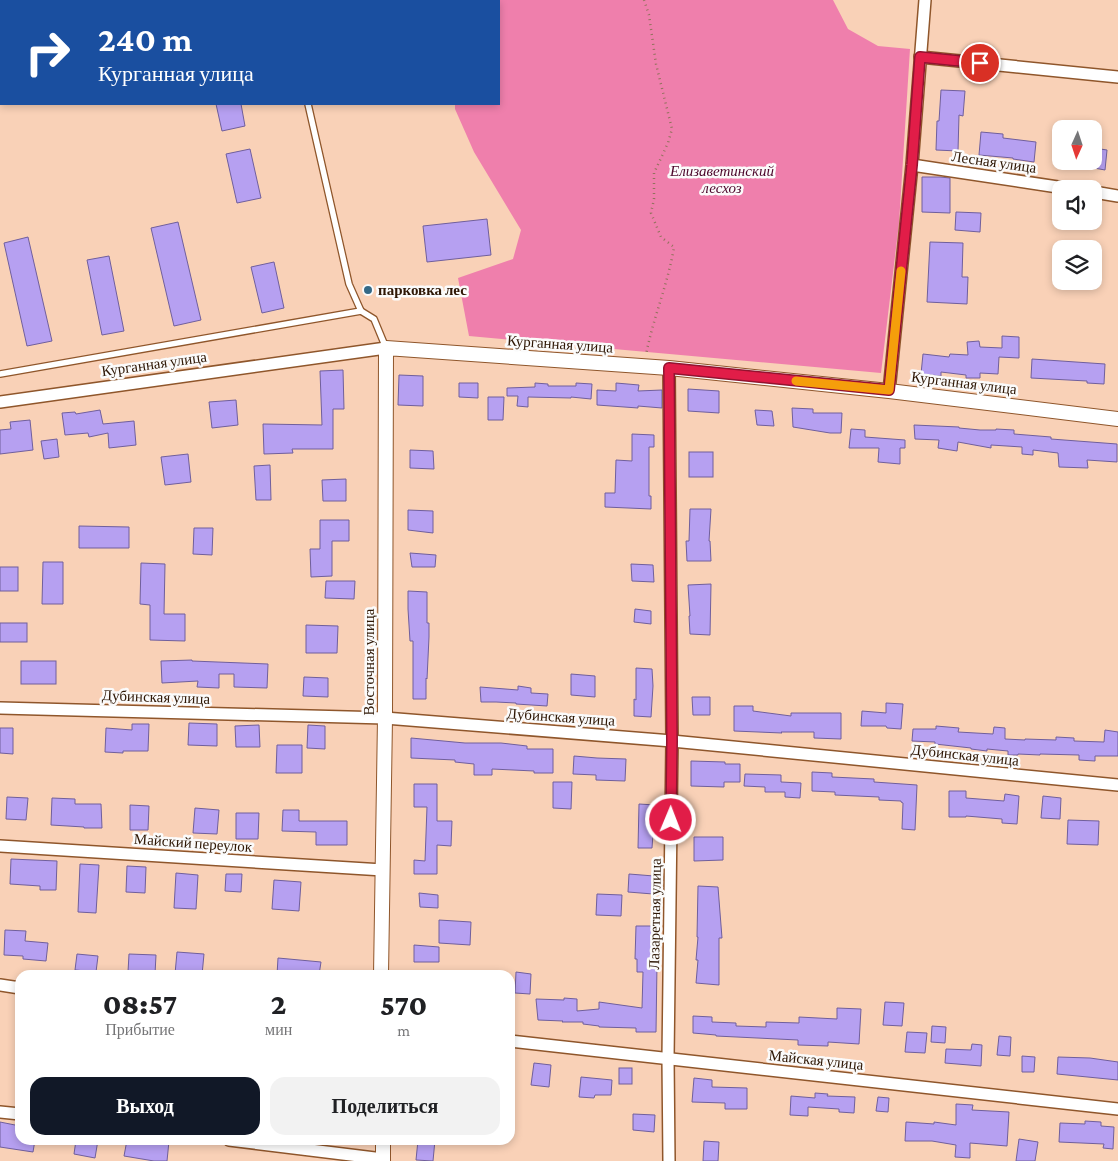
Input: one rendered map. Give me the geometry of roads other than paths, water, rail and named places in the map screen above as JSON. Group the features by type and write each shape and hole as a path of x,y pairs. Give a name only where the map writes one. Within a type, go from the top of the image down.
{"street":[{"path":"889,390 912,165 925,0"},
{"path":"920,57 1118,77"},
{"name":"Лесная улица","path":"912,165 1052,186"},
{"path":"1102,193 1118,196"},
{"name":"Курганная улица","path":"0,402 386,348 669,368 889,390 1118,418"},
{"name":"Восточная улица","path":"381,970 384,870 386,348"},
{"name":"Лазаретная улица","path":"669,368 672,741 668,1058 669,1161"},
{"name":"Дубинская улица","path":"0,708 385,718 672,741 1118,786"},
{"name":"Майский переулок","path":"0,846 384,870"},
{"path":"0,985 15,987"},
{"name":"Майская улица","path":"515,1043 1118,1109"},
{"path":"0,1112 15,1114"},
{"path":"268,1145 384,1160 383,1145"}],"lane":[{"path":"308,105 349,284 361,311 374,319 386,348"},
{"path":"0,374 361,311"}],"place":[{"name":"парковка лес","path":"368,290"}],"park label":[{"name":"Елизаветинский лесхоз","path":"722,180"}]}
